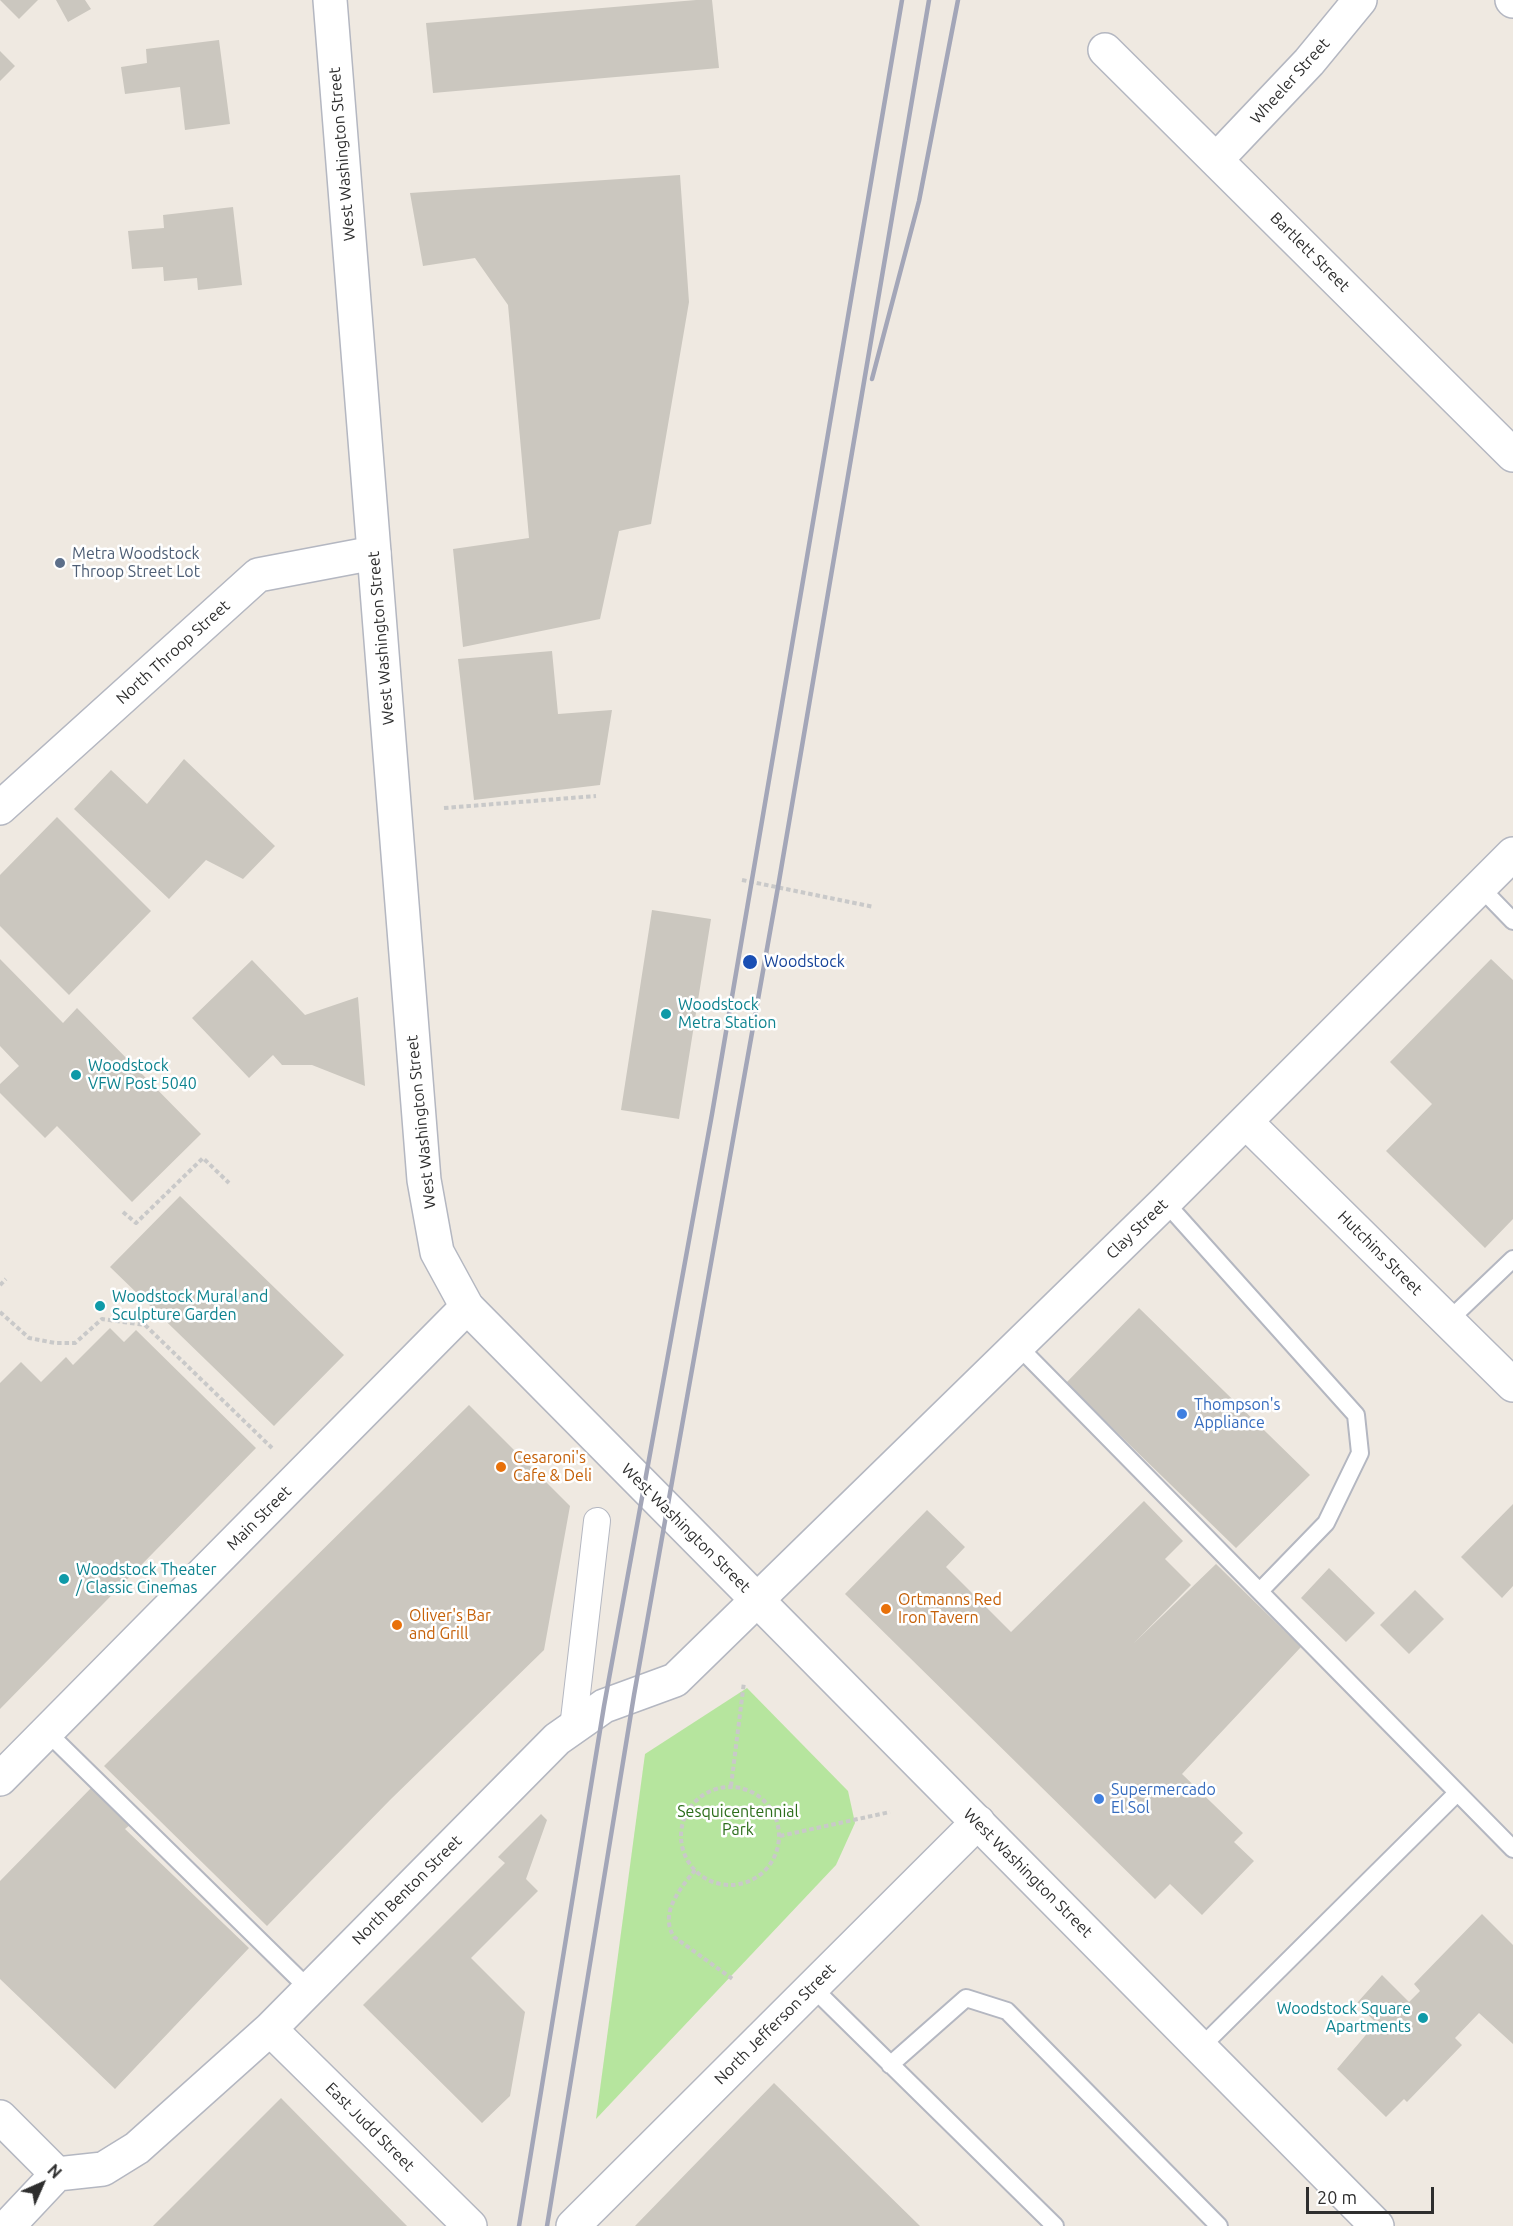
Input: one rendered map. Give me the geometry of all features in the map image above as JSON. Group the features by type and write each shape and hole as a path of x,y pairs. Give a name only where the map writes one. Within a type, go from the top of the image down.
{"street":[{"name":"West Washington Street","path":"330,0 424,1180 437,1252 467,1307 1377,2226"},
{"name":"Wheeler Street","path":"1217,159 1310,62 1360,0"},
{"name":"Bartlett Street","path":"1105,50 1513,455"},
{"name":"North Throop Street","path":"0,808 258,575 374,553"},
{"name":"Clay Street","path":"758,1601 1246,1122 1513,854"},
{"name":"Hutchins Street","path":"1246,1122 1513,1385"},
{"name":"Main Street","path":"0,1779 467,1307"},
{"path":"573,1728 597,1521"},
{"name":"North Benton Street","path":"57,2174 103,2169 137,2148 270,2029 557,1739 604,1706 675,1680 758,1601"},
{"name":"North Jefferson Street","path":"573,2226 978,1822"},
{"name":"East Judd Street","path":"270,2029 470,2226"},
{"path":"0,2117 57,2174 8,2226"}],"lane":[{"path":"1480,887 1513,921"},
{"path":"1165,1202 1356,1415 1360,1453 1326,1523 1260,1591"},
{"path":"1448,1321 1513,1259"},
{"path":"1018,1346 1513,1849"},
{"path":"47,1732 309,1989"},
{"path":"1200,2048 1457,1793"},
{"path":"812,1987 1055,2226"},
{"path":"890,2065 966,1998 1006,2012 1220,2226"}],"path":[{"path":"444,808 596,796"},
{"path":"742,880 873,907"},
{"path":"123,1212 136,1223 204,1158 229,1183"},
{"path":"0,1285 6,1279"},
{"path":"0,1312 29,1338 55,1343 75,1343 102,1319 145,1325 273,1448"},
{"path":"731,1786 744,1682"},
{"path":"731,1786 760,1796 771,1808 778,1821 780,1836 777,1852 769,1867 756,1878 741,1884 724,1884 708,1880 695,1870 685,1856 681,1840 682,1824 689,1808 700,1796 715,1788 731,1786"},
{"path":"780,1836 890,1812"},
{"path":"695,1870 679,1889 669,1911 669,1929 674,1937 734,1980"}],"green space":[{"name":"Sesquicentennial Park","path":"747,1688 848,1791 855,1823 836,1865 596,2119 645,1754"}],"building":[{"path":"0,0 38,0 19,19"},
{"path":"56,0 85,0 91,9 68,22"},
{"path":"712,0 719,68 433,93 426,23"},
{"path":"219,40 230,124 185,130 180,87 125,94 121,67 147,63 146,49"},
{"path":"0,51 15,66 0,81"},
{"path":"680,175 689,302 651,524 619,531 600,619 463,647 453,549 529,538 508,305 475,258 423,266 410,193"},
{"path":"233,207 242,285 198,290 197,278 164,281 163,267 132,269 128,231 164,228 163,215"},
{"path":"552,651 558,714 612,710 600,785 474,800 458,659"},
{"path":"184,759 275,846 243,879 206,860 169,899 74,809 111,770 147,804"},
{"path":"57,817 151,911 69,995 0,926 0,875"},
{"name":"Woodstock Metra Station","path":"652,910 711,919 679,1119 621,1110"},
{"name":"Woodstock VFW Post 5040","path":"0,959 63,1023 77,1008 201,1134 132,1202 57,1126 45,1138 0,1093 0,1084 19,1066 0,1046"},
{"path":"1491,959 1513,980 1513,1219 1485,1248 1386,1151 1432,1104 1390,1062"},
{"path":"252,960 305,1015 358,997 365,1086 312,1065 282,1065 273,1055 249,1078 192,1018"},
{"path":"180,1196 344,1355 274,1426 110,1267"},
{"path":"1139,1308 1310,1475 1236,1548 1066,1383"},
{"name":"Woodstock Theater / Classic Cinemas","path":"110,1328 124,1342 136,1330 256,1448 0,1709 0,1383 21,1362 41,1382 66,1357 73,1365"},
{"path":"469,1405 570,1506 544,1650 390,1800 267,1926 104,1766"},
{"path":"1144,1501 1183,1541 1165,1559 1191,1585 1134,1643 1216,1564 1301,1647 1182,1774 1243,1833 1234,1842 1254,1861 1202,1915 1170,1884 1155,1899 845,1594 927,1510 965,1547 946,1567 1011,1632"},
{"path":"1513,1504 1513,1586 1502,1598 1461,1557"},
{"path":"1329,1568 1375,1613 1346,1642 1301,1598"},
{"path":"1415,1590 1444,1619 1409,1654 1380,1625"},
{"path":"93,1786 131,1824 125,1829 249,1948 115,2089 0,1979 0,1881"},
{"path":"541,1814 547,1820 526,1879 538,1891 471,1958 525,2012 510,2096 482,2123 363,2005 505,1863 498,1857"},
{"name":"Woodstock Square Apartments","path":"1482,1914 1513,1945 1513,2044 1479,2013 1455,2038 1462,2045 1407,2102 1404,2099 1386,2117 1337,2069 1376,2023 1357,2003 1382,1975 1409,2002 1420,1991 1414,1984"},
{"path":"774,2083 920,2226 635,2226"},
{"path":"281,2098 407,2226 153,2226"}],"railway":[{"path":"519,2226 604,1706 712,1114 902,0"},
{"path":"547,2226 634,1695 778,887 929,0"},
{"path":"872,379 919,201 958,0"}],"place":[{"name":"Metra Woodstock Throop Street Lot","path":"60,563"},
{"name":"Woodstock","path":"750,962"},
{"name":"Woodstock Metra Station","path":"666,1014"},
{"name":"Woodstock VFW Post 5040","path":"76,1075"},
{"name":"Woodstock Mural and Sculpture Garden","path":"100,1306"},
{"name":"Thompson's Appliance","path":"1182,1414"},
{"name":"Cesaroni's Cafe & Deli","path":"501,1467"},
{"name":"Woodstock Theater / Classic Cinemas","path":"64,1579"},
{"name":"Ortmanns Red Iron Tavern","path":"886,1609"},
{"name":"Oliver's Bar and Grill","path":"397,1625"},
{"name":"Supermercado El Sol","path":"1099,1799"},
{"name":"Woodstock Square Apartments","path":"1423,2018"}]}
